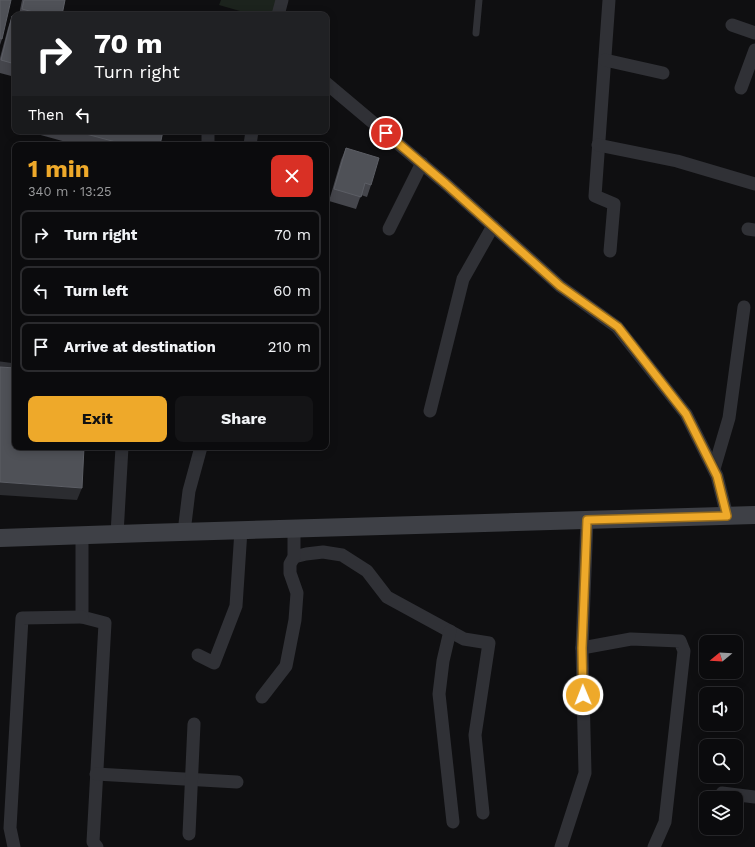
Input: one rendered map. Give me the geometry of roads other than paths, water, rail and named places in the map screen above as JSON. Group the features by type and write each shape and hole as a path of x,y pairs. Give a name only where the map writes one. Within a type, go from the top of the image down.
{"main road":[{"path":"0,538 755,515"}],"street":[{"path":"279,12 282,0"},
{"path":"609,0 594,196 614,204 610,251"},
{"path":"732,24 755,33"},
{"path":"741,88 755,50"},
{"path":"605,60 664,73"},
{"path":"329,85 422,163 560,286 618,327 686,414 717,476 727,516"},
{"path":"598,145 677,161 755,184"},
{"path":"389,229 422,163"},
{"path":"430,411 463,279 493,226"},
{"path":"714,469 729,418 744,307"},
{"path":"117,534 122,450"},
{"path":"184,532 189,491 200,450"},
{"path":"561,847 585,773 582,648 587,520"},
{"path":"262,697 286,666 295,620 297,593 290,573 290,564 294,557 294,529"},
{"path":"198,655 214,663 236,606 240,530"},
{"path":"82,535 82,617"},
{"path":"294,557 323,552 342,555 367,571 386,597 445,629 450,630 464,639 489,643 475,735 483,814"},
{"path":"14,847 5,826 22,618 82,617 104,623 93,842 97,847"},
{"path":"450,630 443,661 439,694 453,822"},
{"path":"582,648 631,640 680,641 684,651 665,822 654,847"},
{"path":"189,834 190,779 194,724"},
{"path":"96,774 237,782"},
{"path":"743,795 755,797"}],"lane":[{"path":"476,33 479,0"},
{"path":"0,366 12,367"}]}
